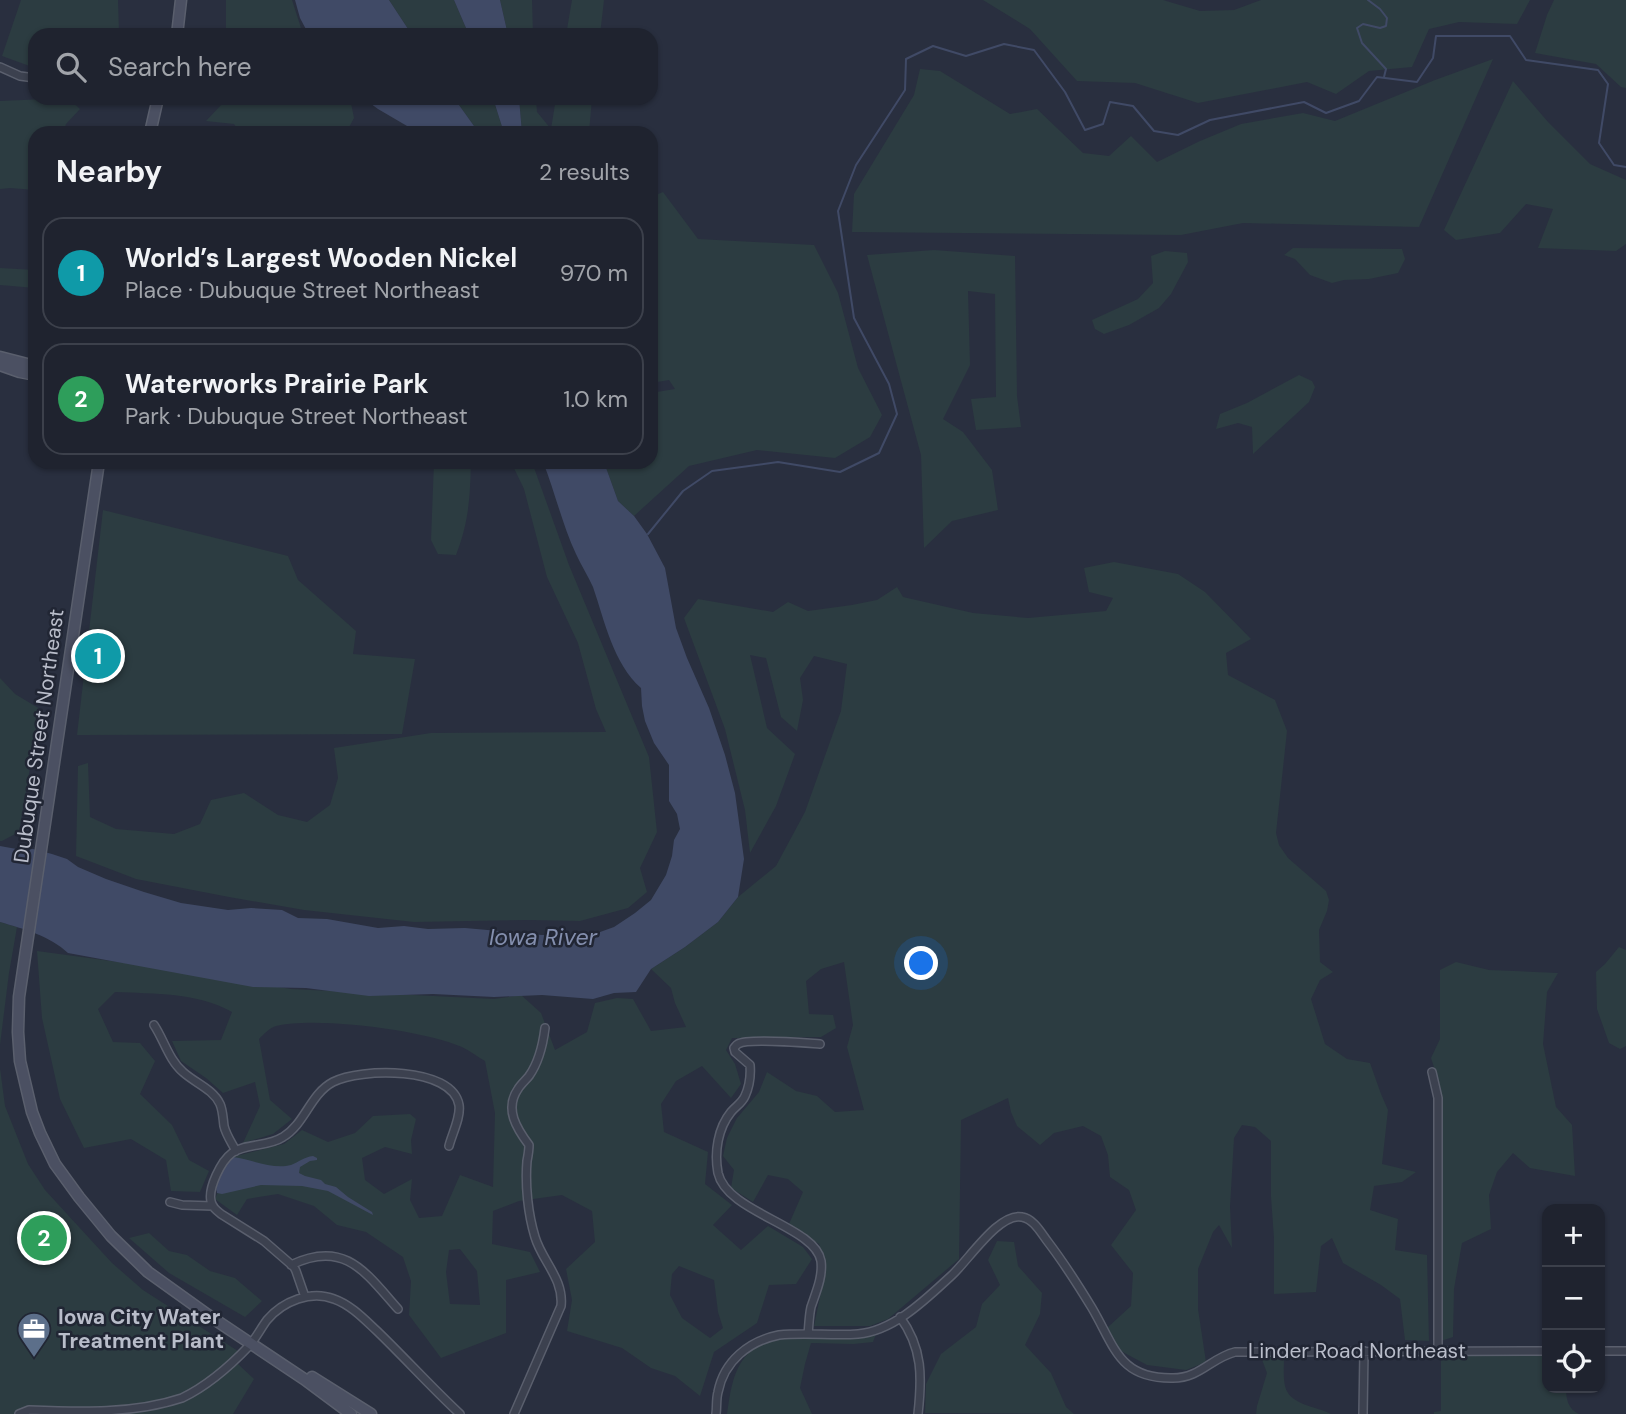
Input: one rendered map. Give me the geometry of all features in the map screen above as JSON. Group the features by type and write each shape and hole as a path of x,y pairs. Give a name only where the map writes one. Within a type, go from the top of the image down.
{"main road":[{"path":"178,28 180,0"},
{"path":"152,126 156,105"},
{"path":"0,357 28,364"},
{"path":"0,365 28,373"},
{"name":"Dubuque Street Northeast","path":"98,469 18,1007 20,1060 32,1112 55,1164 66,1180 111,1236 138,1263 165,1286 351,1414"},
{"path":"255,1346 371,1414"}],"street":[{"path":"0,67 28,77"},
{"path":"154,1025 175,1063 219,1102 225,1131 236,1151"},
{"path":"514,1414 562,1306 559,1283 538,1245 529,1208 529,1145 518,1130 513,1115 514,1096 536,1062 545,1028"},
{"path":"808,1334 810,1310 821,1275 818,1253 810,1242 748,1206 728,1191 719,1175 717,1160 719,1133 730,1113 744,1100 751,1082 750,1065 735,1052 736,1045 740,1042 755,1041 820,1044"},
{"path":"1432,1072 1438,1098 1438,1351"},
{"path":"305,1297 296,1270 291,1265 264,1241 213,1206 212,1187 232,1153 283,1138 315,1098 333,1082 358,1075 395,1073 427,1078 443,1084 454,1093 459,1107 449,1146"},
{"path":"170,1202 213,1206"},
{"name":"Linder Road Northeast","path":"716,1414 717,1396 723,1377 741,1352 768,1337 789,1334 858,1334 889,1324 955,1273 997,1226 1008,1218 1018,1216 1029,1220 1037,1228 1058,1256 1092,1308 1114,1351 1126,1364 1141,1373 1183,1378 1198,1373 1223,1356 1235,1352 1542,1351"},
{"path":"291,1265 312,1256 331,1256 346,1260 362,1269 398,1309"},
{"path":"19,1414 29,1410 129,1413 158,1408 201,1388 255,1346 266,1321 277,1310 289,1302 305,1297 325,1296 347,1305 460,1414"},
{"path":"900,1317 913,1336 918,1356 918,1414"},
{"path":"1363,1414 1364,1351"},
{"path":"1605,1351 1626,1351"}],"shaded area":[{"path":"21,0 118,0 119,28 28,28 28,65 2,56"},
{"path":"226,0 292,0 301,28 226,28"},
{"path":"389,0 454,0 466,28 407,28"},
{"path":"500,0 532,0 533,28 506,28"},
{"path":"572,0 604,0 601,28 567,28"},
{"path":"983,0 1163,0 1200,11 1234,10 1261,0 1530,0 1517,24 1459,22 1429,29 1412,67 1369,71 1336,94 1307,82 1198,103 1135,83 1077,81 1030,29"},
{"path":"1554,0 1626,0 1626,88 1621,87 1596,64 1535,53"},
{"path":"1493,59 1419,227 1243,223 1181,235 852,232 854,194 914,95 920,69 940,71 1010,114 1037,109 1083,153 1109,156 1131,136 1157,162 1241,124 1303,113 1335,121"},
{"path":"1513,81 1548,122 1590,164 1626,180 1626,244 1616,251 1538,248 1553,209 1526,204 1500,233 1456,240 1444,230"},
{"path":"28,100 28,105 76,105 80,109 65,126 28,126 28,189 0,189 0,101"},
{"path":"221,105 351,105 354,118 350,126 235,126 206,121"},
{"path":"459,105 495,105 502,126 474,126"},
{"path":"520,105 536,105 537,112 549,126 521,126"},
{"path":"555,105 591,105 590,126 551,126"},
{"path":"663,192 698,239 814,245 838,293 858,368 882,415 870,437 835,458 757,450 689,466 634,516 618,501 607,469 658,469 658,392 675,389 669,380 658,382 658,194"},
{"path":"1293,248 1402,249 1405,259 1398,273 1332,283 1310,275 1295,259 1284,255"},
{"path":"934,250 1015,256 1017,396 1021,427 976,430 971,399 996,397 995,294 968,291 970,365 943,419 963,432 992,470 998,510 952,521 924,548 921,455 867,255"},
{"path":"1165,251 1187,253 1188,262 1171,294 1159,308 1129,325 1104,334 1095,329 1092,320 1138,299 1153,283 1151,256"},
{"path":"0,268 28,270 28,287 0,285"},
{"path":"1299,375 1312,381 1315,387 1309,402 1253,454 1252,427 1238,423 1216,429 1220,414"},
{"path":"434,469 471,469 468,509 456,555 438,554 431,540"},
{"path":"514,469 535,469 569,565 649,757 657,832 640,868 647,892 628,908 580,921 414,922 304,910 136,879 76,856 78,766 88,763 90,817 116,829 174,834 200,824 211,800 244,793 278,815 307,822 330,805 338,778 334,748 431,733 606,732 596,709 578,643 547,577 524,489"},
{"path":"103,510 288,556 298,580 356,631 353,654 415,659 402,734 77,735"},
{"path":"1114,562 1178,574 1205,592 1251,639 1226,653 1228,675 1275,700 1287,731 1276,833 1279,845 1288,858 1326,891 1329,900 1319,930 1320,962 1333,972 1320,980 1311,999 1325,1044 1347,1059 1370,1063 1388,1110 1382,1164 1416,1172 1402,1182 1374,1186 1370,1210 1398,1219 1395,1250 1427,1255 1429,1341 1405,1340 1400,1299 1343,1263 1332,1238 1321,1246 1316,1292 1274,1294 1271,1141 1255,1127 1242,1125 1234,1138 1230,1207 1232,1248 1219,1225 1213,1232 1198,1269 1198,1309 1206,1362 1186,1370 1147,1365 1119,1350 1107,1328 1131,1306 1133,1273 1111,1245 1136,1210 1129,1190 1110,1177 1108,1155 1101,1136 1083,1126 1054,1133 1040,1145 1017,1126 1008,1098 961,1120 959,1259 888,1319 870,1326 814,1326 826,1268 819,1244 789,1224 803,1192 788,1179 768,1175 753,1202 731,1188 734,1170 723,1156 727,1138 737,1118 759,1092 767,1072 796,1091 817,1096 835,1112 864,1110 847,1047 853,1025 844,962 821,969 806,981 809,1014 833,1015 836,1028 821,1037 732,1038 726,1050 735,1064 741,1084 731,1098 702,1066 676,1081 661,1104 664,1132 708,1152 705,1184 732,1205 713,1225 741,1250 768,1226 803,1247 812,1259 796,1284 769,1285 757,1323 714,1352 700,1396 675,1376 651,1368 622,1348 567,1331 572,1300 566,1269 595,1242 592,1211 562,1195 519,1201 493,1211 492,1244 530,1252 540,1272 506,1280 506,1333 441,1358 409,1315 411,1281 403,1257 366,1232 337,1225 314,1206 278,1194 247,1199 237,1215 215,1199 232,1157 284,1144 302,1130 328,1142 355,1133 373,1116 410,1114 416,1119 411,1140 412,1154 385,1147 362,1158 365,1180 384,1194 412,1179 410,1200 419,1218 442,1216 460,1175 493,1187 495,1113 485,1061 462,1047 423,1035 370,1026 294,1023 273,1027 259,1039 270,1100 292,1119 273,1134 243,1143 260,1106 255,1082 223,1093 181,1061 172,1041 221,1040 232,1012 219,1005 190,997 115,992 98,1009 113,1042 140,1043 155,1061 140,1094 172,1125 189,1160 209,1171 200,1192 171,1191 166,1160 131,1139 84,1148 60,1099 42,1018 37,951 291,989 494,999 521,995 541,1013 555,1050 587,1032 595,1003 617,998 633,999 651,1031 686,1027 671,988 651,969 718,922 738,897 776,866 805,812 841,711 847,664 814,656 800,678 803,700 797,731 781,717 766,658 750,655 767,728 795,754 776,806 750,853 745,810 725,729 684,618 698,599 773,612 788,602 808,611 877,600 897,587 903,597 973,613 1028,618 1106,611 1113,598 1089,592 1084,568","holes":["460,1249 477,1271 480,1305 450,1304 446,1272 449,1250","679,1266 714,1280 723,1328 710,1338 682,1318 670,1295 672,1274"]},
{"path":"0,678 15,694 40,709 19,832 2,841 0,841"},
{"path":"0,922 17,927 0,1045"},
{"path":"1619,947 1626,950 1626,1046 1620,1049 1609,1043 1597,1009 1596,972"},
{"path":"1456,962 1489,970 1558,973 1547,992 1543,1044 1556,1107 1572,1125 1575,1176 1530,1168 1513,1153 1497,1172 1489,1195 1491,1229 1462,1243 1454,1289 1453,1337 1441,1341 1440,1085 1431,1058 1440,1039 1440,970"},
{"path":"0,1068 5,1106 28,1164 45,1190 112,1263 143,1290 241,1353 236,1358 238,1364 254,1379 233,1414 0,1414"},
{"path":"149,1233 169,1251 187,1255 210,1271 235,1278 262,1301 245,1317 169,1273 129,1238"},
{"path":"997,1241 1014,1242 1018,1266 1042,1293 1040,1314 1025,1345 1051,1373 1066,1407 1074,1414 925,1413 926,1384 941,1354 976,1327 982,1304 1000,1285 988,1260"},
{"path":"876,1334 873,1342 811,1343 800,1388 812,1414 727,1414 737,1370 745,1357 765,1343 791,1338"},
{"path":"1441,1355 1542,1356 1542,1393 1566,1393 1568,1403 1579,1414 1434,1414 1441,1411"},
{"path":"1261,1357 1284,1357 1285,1386 1292,1397 1331,1414 1256,1414 1267,1373"}],"water":[{"path":"295,0 389,0 407,28 305,28"},
{"path":"454,0 500,0 506,28 466,28"},
{"path":"373,105 459,105 474,126 407,126"},
{"path":"495,105 520,105 521,126 502,126"},
{"name":"Iowa River","path":"545,469 607,469 618,501 634,516 647,534 665,568 676,628 709,708 735,793 744,859 738,897 718,922 651,969 636,992 614,993 593,999 542,995 369,996 306,988 253,987 68,953 45,938 0,922 0,846 52,854 106,879 181,903 228,910 282,910 298,918 327,919 378,928 465,928 589,936 614,927 635,913 651,900 666,875 674,840 680,829 677,814 669,801 669,765 654,743 645,721 641,688 623,667 611,641 593,587 567,531"},
{"path":"313,1156 317,1160 300,1167 299,1173 336,1187 373,1215 328,1191 302,1186 261,1185 217,1193 218,1178 232,1157 284,1166"}],"waterway":[{"path":"1368,0 1387,18 1386,26 1380,28 1363,24 1357,28 1362,43 1386,69 1384,77"},
{"path":"648,534 683,491 712,471 778,462 840,472 879,453 897,414 889,384 854,318 838,211 856,165 905,90 906,59 933,46 966,56 1004,44 1034,50 1065,92 1085,130 1103,124 1110,102 1133,106 1154,131 1178,135 1210,120 1304,102 1326,113 1359,101 1377,77 1417,82 1433,58 1436,36 1510,36 1526,60 1598,70 1608,84 1599,143 1614,165 1626,167"}],"place":[{"name":"World’s Largest Wooden Nickel","path":"98,656"},
{"name":"Waterworks Prairie Park","path":"44,1238"},
{"name":"Iowa City Water Treatment Plant","path":"34,1359"}]}
